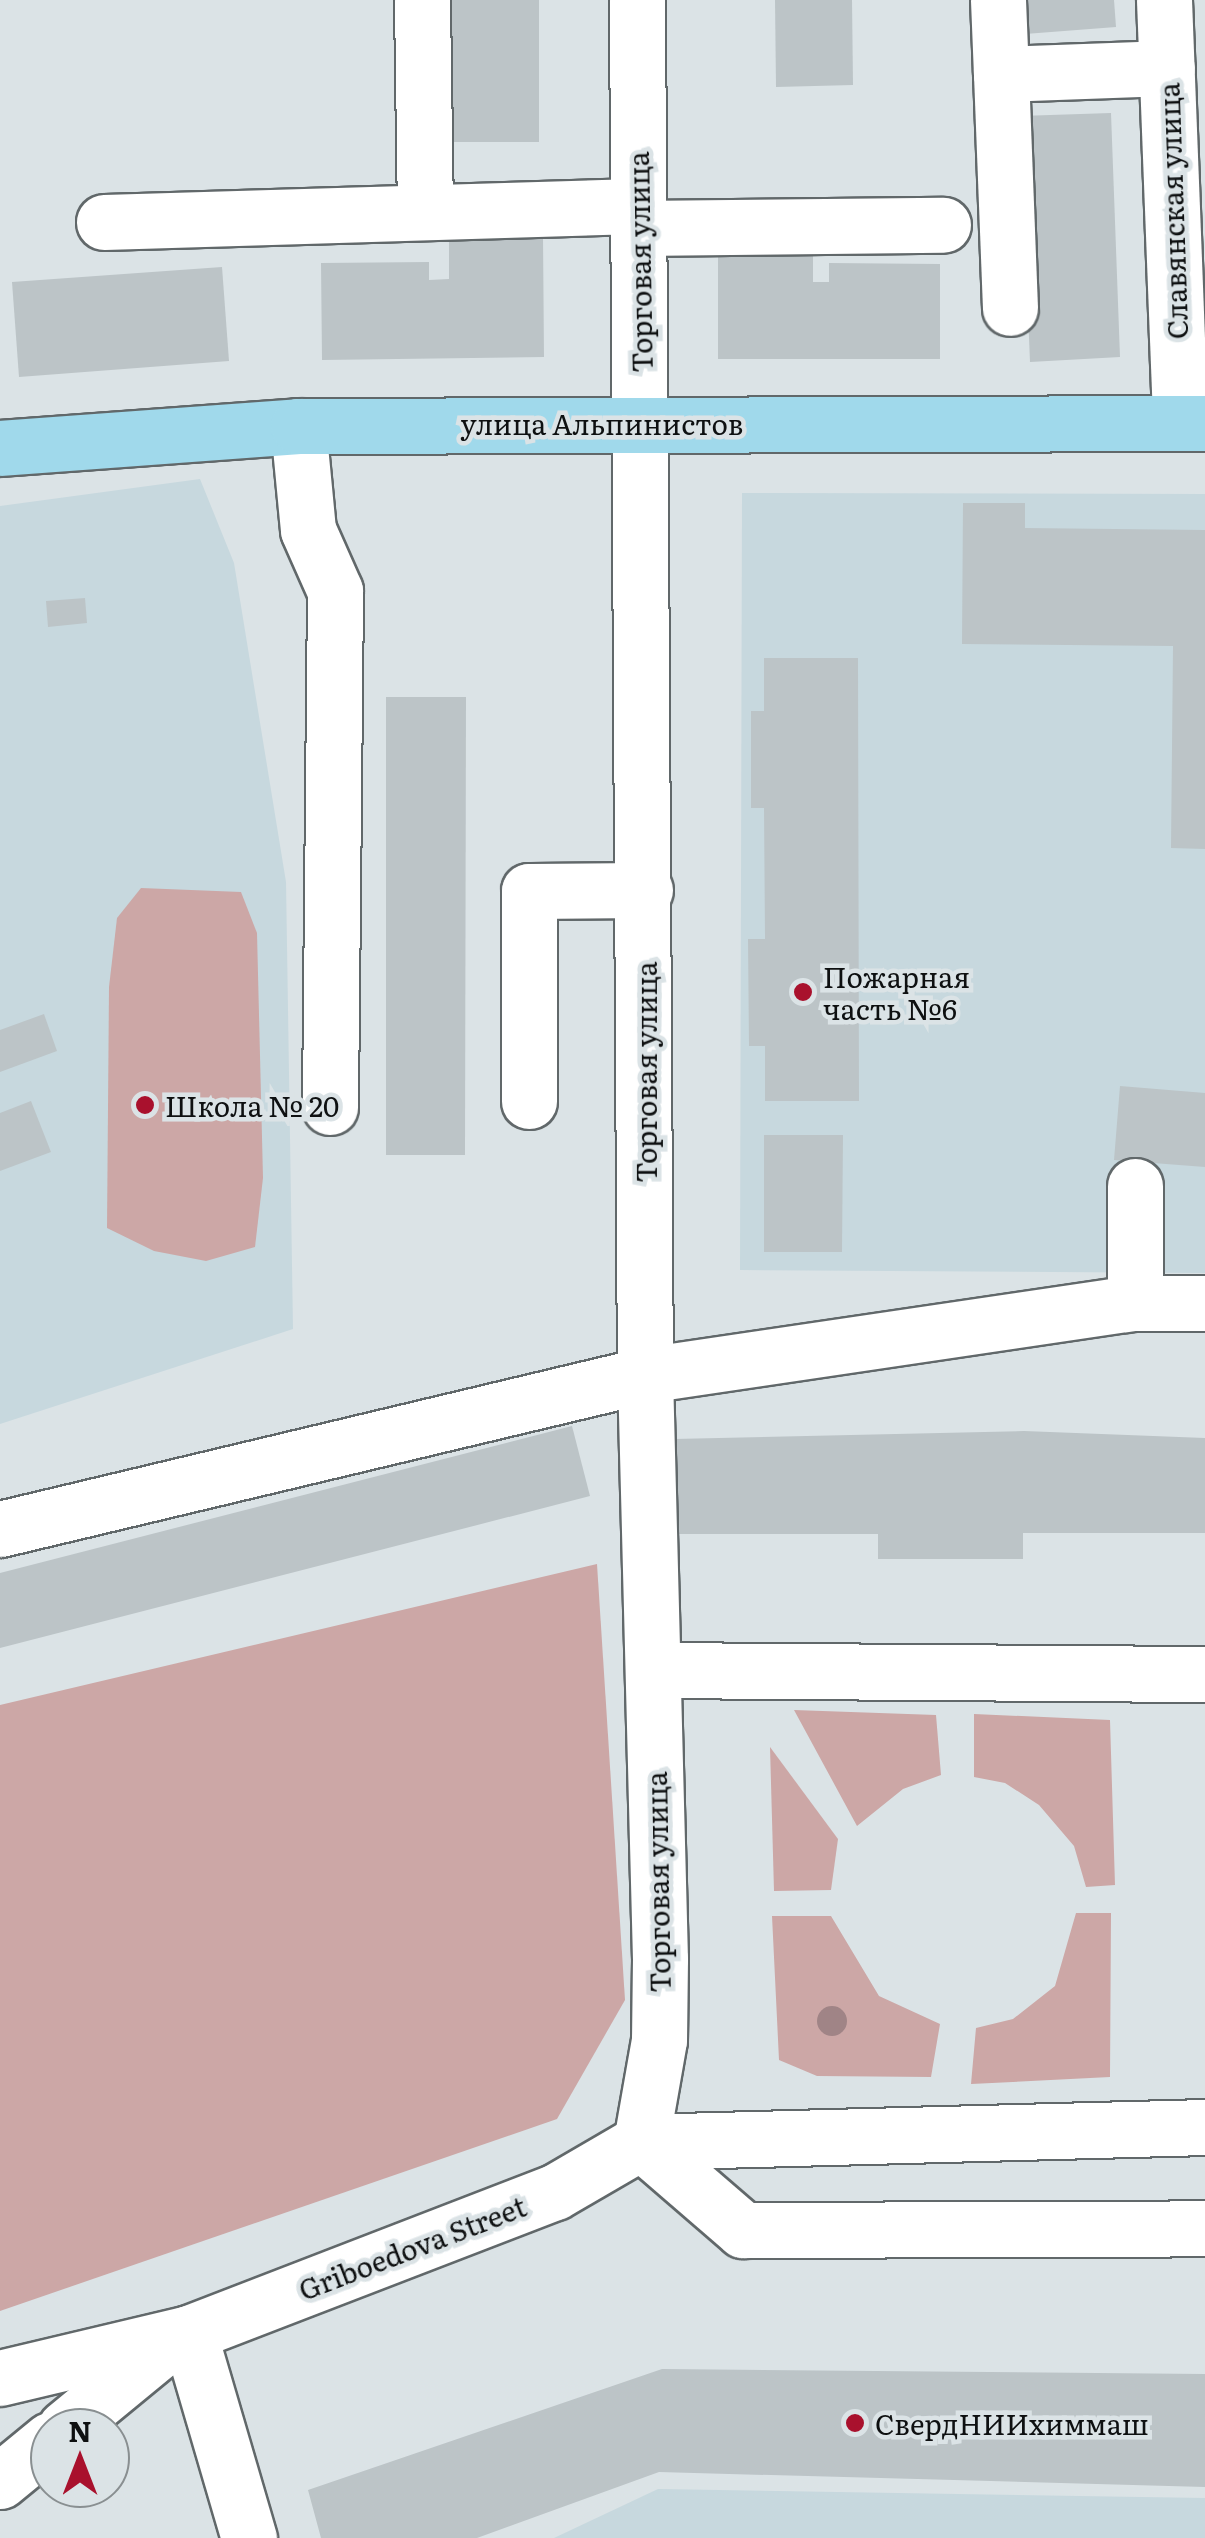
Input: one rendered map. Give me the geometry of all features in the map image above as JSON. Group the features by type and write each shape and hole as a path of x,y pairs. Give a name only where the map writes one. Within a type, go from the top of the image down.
{"main road":[{"name":"улица Альпинистов","path":"0,448 298,426 1192,423"}],"street":[{"path":"422,0 425,206"},
{"name":"Торговая улица","path":"637,0 637,217 643,422 645,1375 659,2040 641,2142"},
{"path":"998,0 1010,308"},
{"name":"Славянская улица","path":"1164,0 1192,423"},
{"path":"1001,74 1167,68"},
{"path":"104,222 425,206 637,217 943,225"},
{"path":"298,426 308,530 335,592 330,1107"},
{"path":"529,1101 528,891 644,890"},
{"path":"1135,1186 1135,1303"},
{"path":"0,1529 645,1375 1135,1303 1205,1303"},
{"path":"653,1670 1205,1674"},
{"path":"641,2142 1205,2127"},
{"path":"641,2142 742,2230 1205,2228"},
{"name":"Griboedova Street","path":"0,2378 182,2335 555,2192 641,2142"},
{"path":"182,2335 249,2538"},
{"name":"Griboedova Street","path":"90,2408 182,2335"},
{"path":"0,2481 30,2456"}],"shaded area":[{"name":"Школа № 20","path":"200,479 234,563 286,882 293,1329 0,1424 0,506"},
{"path":"742,493 1205,494 1205,1273 740,1270"},
{"path":"141,888 241,892 257,933 263,1178 255,1247 206,1261 154,1251 107,1228 109,987 117,918"},
{"path":"597,1564 625,2000 557,2119 0,2311 0,1705"},
{"path":"794,1710 936,1715 941,1775 903,1789 857,1826"},
{"path":"974,1714 1110,1720 1115,1885 1086,1887 1074,1846 1039,1805 1005,1783 974,1777"},
{"path":"770,1747 838,1839 831,1890 774,1891"},
{"path":"1076,1913 1111,1913 1110,2077 971,2084 976,2028 1013,2019 1055,1986"},
{"path":"772,1916 831,1916 879,1996 940,2024 931,2077 817,2076 779,2060"},
{"path":"658,2489 1205,2498 1205,2538 554,2538"}],"building":[{"path":"438,0 539,0 539,142 438,142"},
{"path":"775,0 852,0 853,85 776,87"},
{"path":"1022,0 1114,0 1116,27 1025,34"},
{"path":"1111,113 1120,357 1030,362 1020,116"},
{"path":"543,236 544,357 322,360 321,263 429,262 429,280 449,279 449,238"},
{"path":"718,238 813,238 813,282 829,282 829,263 940,264 940,359 718,359"},
{"path":"222,267 229,361 19,377 12,282"},
{"path":"963,503 1025,503 1025,528 1205,530 1205,849 1171,848 1173,646 962,644"},
{"path":"85,598 87,623 48,627 46,601"},
{"path":"764,658 858,658 859,1101 765,1101 765,1046 749,1046 748,939 765,939 764,808 751,808 751,711 764,711"},
{"path":"386,697 466,697 465,1155 386,1155"},
{"path":"44,1014 57,1051 0,1072 0,1030"},
{"path":"1120,1086 1205,1093 1205,1167 1114,1160"},
{"path":"31,1101 51,1152 0,1171 0,1113"},
{"path":"764,1135 843,1135 842,1252 764,1252"},
{"path":"572,1426 590,1496 0,1648 0,1573"},
{"path":"1024,1431 1205,1438 1205,1533 1023,1533 1023,1559 878,1559 878,1534 675,1534 674,1439"},
{"name":"СвердНИИхиммаш","path":"662,2369 1205,2374 1205,2487 659,2472 477,2538 321,2538 308,2490"}],"place":[{"name":"Пожарная часть №6","path":"803,992"},
{"name":"Школа № 20","path":"145,1105"},
{"name":"СвердНИИхиммаш","path":"855,2423"}]}
